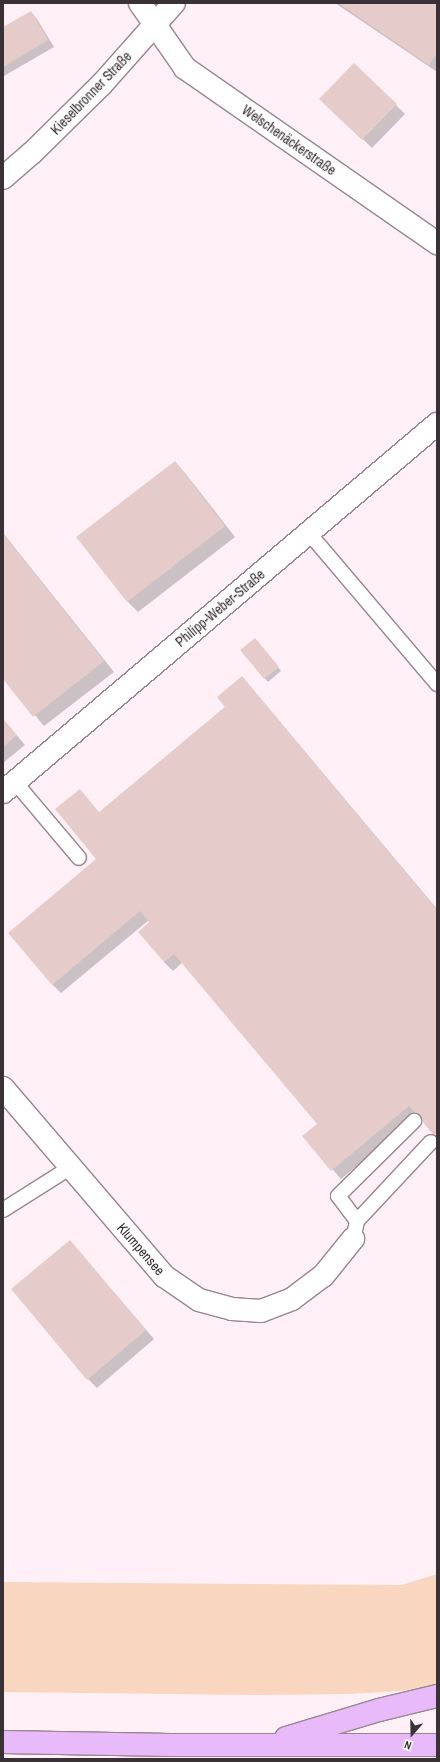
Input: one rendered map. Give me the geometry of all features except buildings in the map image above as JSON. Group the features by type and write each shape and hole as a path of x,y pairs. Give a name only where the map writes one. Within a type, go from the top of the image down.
{"highway":[{"path":"263,1745 379,1710 437,1696"},
{"path":"3,1742 263,1745 437,1745"}],"street":[{"name":"Welschenäckerstraße","path":"140,3 185,68 437,243"},
{"name":"Kieselbronner Straße","path":"3,178 32,153 102,84 174,3"},
{"name":"Philipp-Weber-Straße","path":"9,787 437,424"},
{"name":"Klumpensee","path":"3,1088 164,1276 199,1300 232,1309 261,1311 292,1299 323,1276 355,1230"}],"lane":[{"path":"309,533 437,684"},
{"path":"9,787 79,858"},
{"path":"414,1121 338,1196 355,1230 431,1142"},
{"path":"3,1210 71,1167"}],"shaded area":[{"path":"437,1574 437,1685 434,1686 400,1691 351,1694 252,1695 3,1692 3,1582 402,1585"}]}
